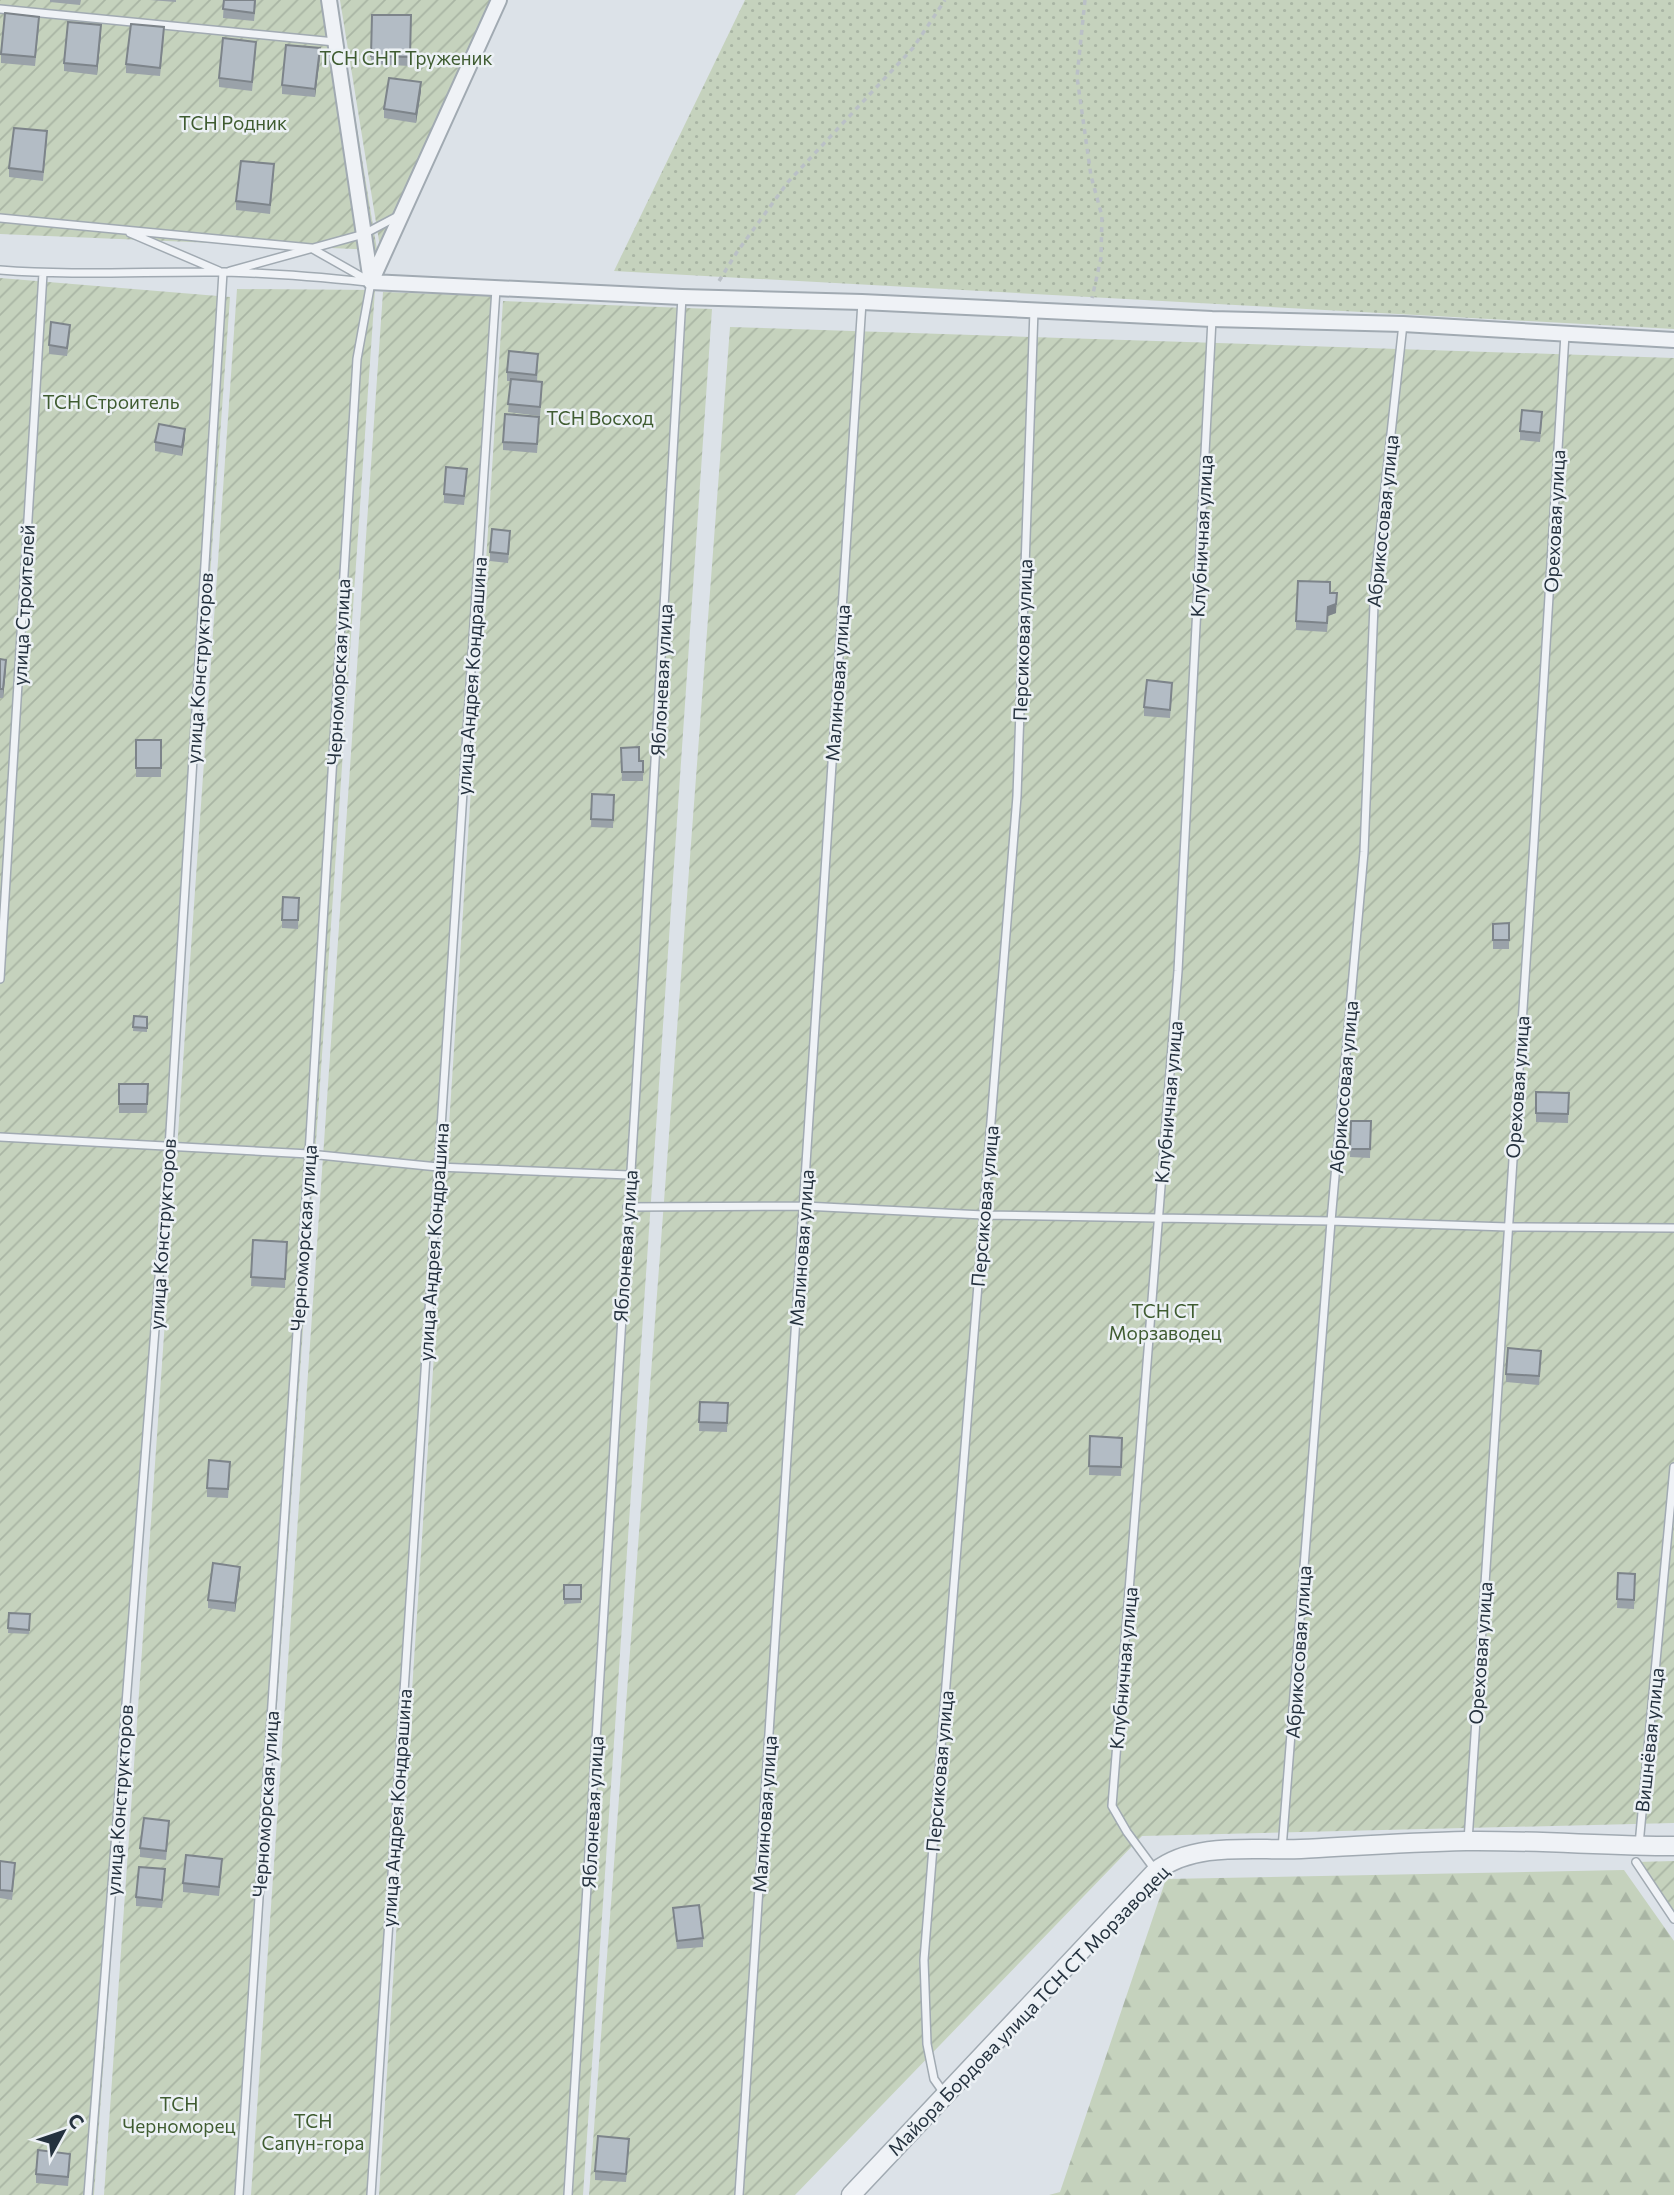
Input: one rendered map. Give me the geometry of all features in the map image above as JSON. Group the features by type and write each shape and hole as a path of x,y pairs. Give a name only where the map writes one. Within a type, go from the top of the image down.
{"street":[{"path":"329,0 372,282"},
{"path":"372,282 499,0"},
{"path":"372,282 682,297 862,302 1212,320 1403,324 1674,340"},
{"name":"Майора Бордова улица ТСН СТ Морзаводец","path":"850,2195 1168,1861 1213,1850 1282,1850 1468,1841 1637,1854 1674,1846"}],"lane":[{"path":"0,9 335,42"},
{"path":"123,230 223,272 364,234 402,214"},
{"path":"0,218 311,248 372,282"},
{"path":"0,270 43,273 223,272 304,275 372,282"},
{"name":"улица Конструкторов","path":"88,2195 169,1148 223,272"},
{"name":"улица Строителей","path":"0,979 43,273"},
{"name":"Черноморская улица","path":"239,2195 309,1154 357,359 372,282"},
{"name":"улица Андрея Кондрашина","path":"371,2195 496,289"},
{"name":"Яблоневая улица","path":"568,2195 629,1175 646,936 682,297"},
{"name":"Малиновая улица","path":"739,2195 862,302"},
{"name":"Персиковая улица","path":"946,2096 934,2080 927,2044 924,1960 1017,796 1034,310"},
{"name":"Клубничная улица","path":"1156,1871 1127,1832 1112,1806 1178,971 1212,320"},
{"name":"Абрикосовая улица","path":"1282,1850 1331,1221 1364,852 1375,580 1403,324"},
{"name":"Ореховая улица","path":"1468,1841 1565,333"},
{"path":"0,1137 309,1154 438,1167 629,1175"},
{"path":"627,1208 804,1206 983,1215 1507,1227 1674,1228"},
{"name":"Вишнёвая улица","path":"1637,1854 1674,1467"},
{"path":"1637,1854 1674,1919"}],"path":[{"path":"709,298 737,252 788,182 913,48 945,0"},
{"path":"1085,0 1077,77 1091,176 1102,216 1101,258 1090,313"}],"green space":[{"name":"ТСН Родник","path":"0,0 336,0 377,250 0,234"},
{"name":"ТСН СНТ Труженик","path":"340,0 492,0 380,247"},
{"path":"745,0 1674,0 1674,329 614,271"},
{"name":"ТСН Строитель","path":"0,278 230,297 94,2195 0,2195"},
{"name":"ТСН Черноморец","path":"237,289 375,290 243,2195 104,2195"},
{"name":"ТСН Сапун-гора","path":"383,292 493,296 367,2195 251,2195"},
{"name":"ТСН Восход","path":"503,301 712,309 583,2195 379,2195"},
{"name":"ТСН СТ Морзаводец","path":"730,327 1674,358 1674,1823 1142,1836 795,2195 589,2195"},
{"path":"1674,1861 1674,1919 1636,1862"},
{"path":"1624,1870 1674,1941 1674,2195 1049,2195 1060,2192 1166,1879"}],"building":[{"path":"224,0 255,0 254,13 223,9"},
{"path":"5,13 39,17 35,57 1,54"},
{"path":"372,15 411,15 410,57 371,56"},
{"path":"68,22 101,25 97,66 64,63"},
{"path":"131,24 164,27 160,68 126,64"},
{"path":"223,38 256,42 252,82 219,78"},
{"path":"286,45 320,48 315,89 282,85"},
{"path":"389,78 421,82 416,114 384,109"},
{"path":"14,128 47,131 43,172 9,168"},
{"path":"241,161 274,164 270,205 236,201"},
{"path":"51,322 70,325 67,348 49,345"},
{"path":"509,351 538,354 536,375 507,372"},
{"path":"511,379 542,382 540,407 508,404"},
{"path":"1522,410 1542,412 1540,433 1520,431"},
{"path":"505,414 539,417 537,444 503,442"},
{"path":"159,424 185,429 182,447 155,442"},
{"path":"446,467 467,469 464,496 444,494"},
{"path":"492,529 510,531 508,554 490,552"},
{"path":"1298,581 1330,582 1330,593 1337,593 1336,604 1328,607 1327,623 1296,621"},
{"path":"0,659 6,660 3,689 0,689"},
{"path":"1147,680 1172,683 1170,710 1144,707"},
{"path":"136,740 161,740 161,768 136,768"},
{"path":"639,747 639,761 643,761 643,772 622,772 621,748"},
{"path":"592,794 614,795 613,820 591,819"},
{"path":"283,897 299,898 298,920 282,920"},
{"path":"1509,923 1509,940 1493,940 1493,924"},
{"path":"134,1016 147,1017 147,1028 133,1027"},
{"path":"119,1084 148,1084 147,1104 119,1104"},
{"path":"1536,1092 1569,1093 1568,1114 1536,1113"},
{"path":"1351,1121 1371,1121 1370,1149 1350,1149"},
{"path":"253,1240 287,1242 285,1279 251,1277"},
{"path":"1508,1348 1541,1351 1539,1376 1506,1374"},
{"path":"700,1402 728,1403 727,1423 699,1422"},
{"path":"1090,1436 1122,1438 1121,1467 1089,1466"},
{"path":"209,1460 230,1462 228,1489 207,1488"},
{"path":"213,1563 240,1567 235,1603 208,1600"},
{"path":"1618,1573 1635,1574 1634,1600 1617,1599"},
{"path":"564,1585 581,1585 581,1599 564,1599"},
{"path":"9,1613 30,1614 29,1630 8,1628"},
{"path":"144,1818 169,1821 166,1851 140,1848"},
{"path":"186,1855 222,1859 219,1887 183,1883"},
{"path":"0,1861 15,1863 12,1891 0,1890"},
{"path":"139,1867 165,1869 162,1900 136,1897"},
{"path":"699,1905 703,1938 677,1941 673,1908"},
{"path":"598,2136 629,2139 626,2174 595,2171"},
{"path":"38,2150 70,2154 68,2177 36,2174"}]}
